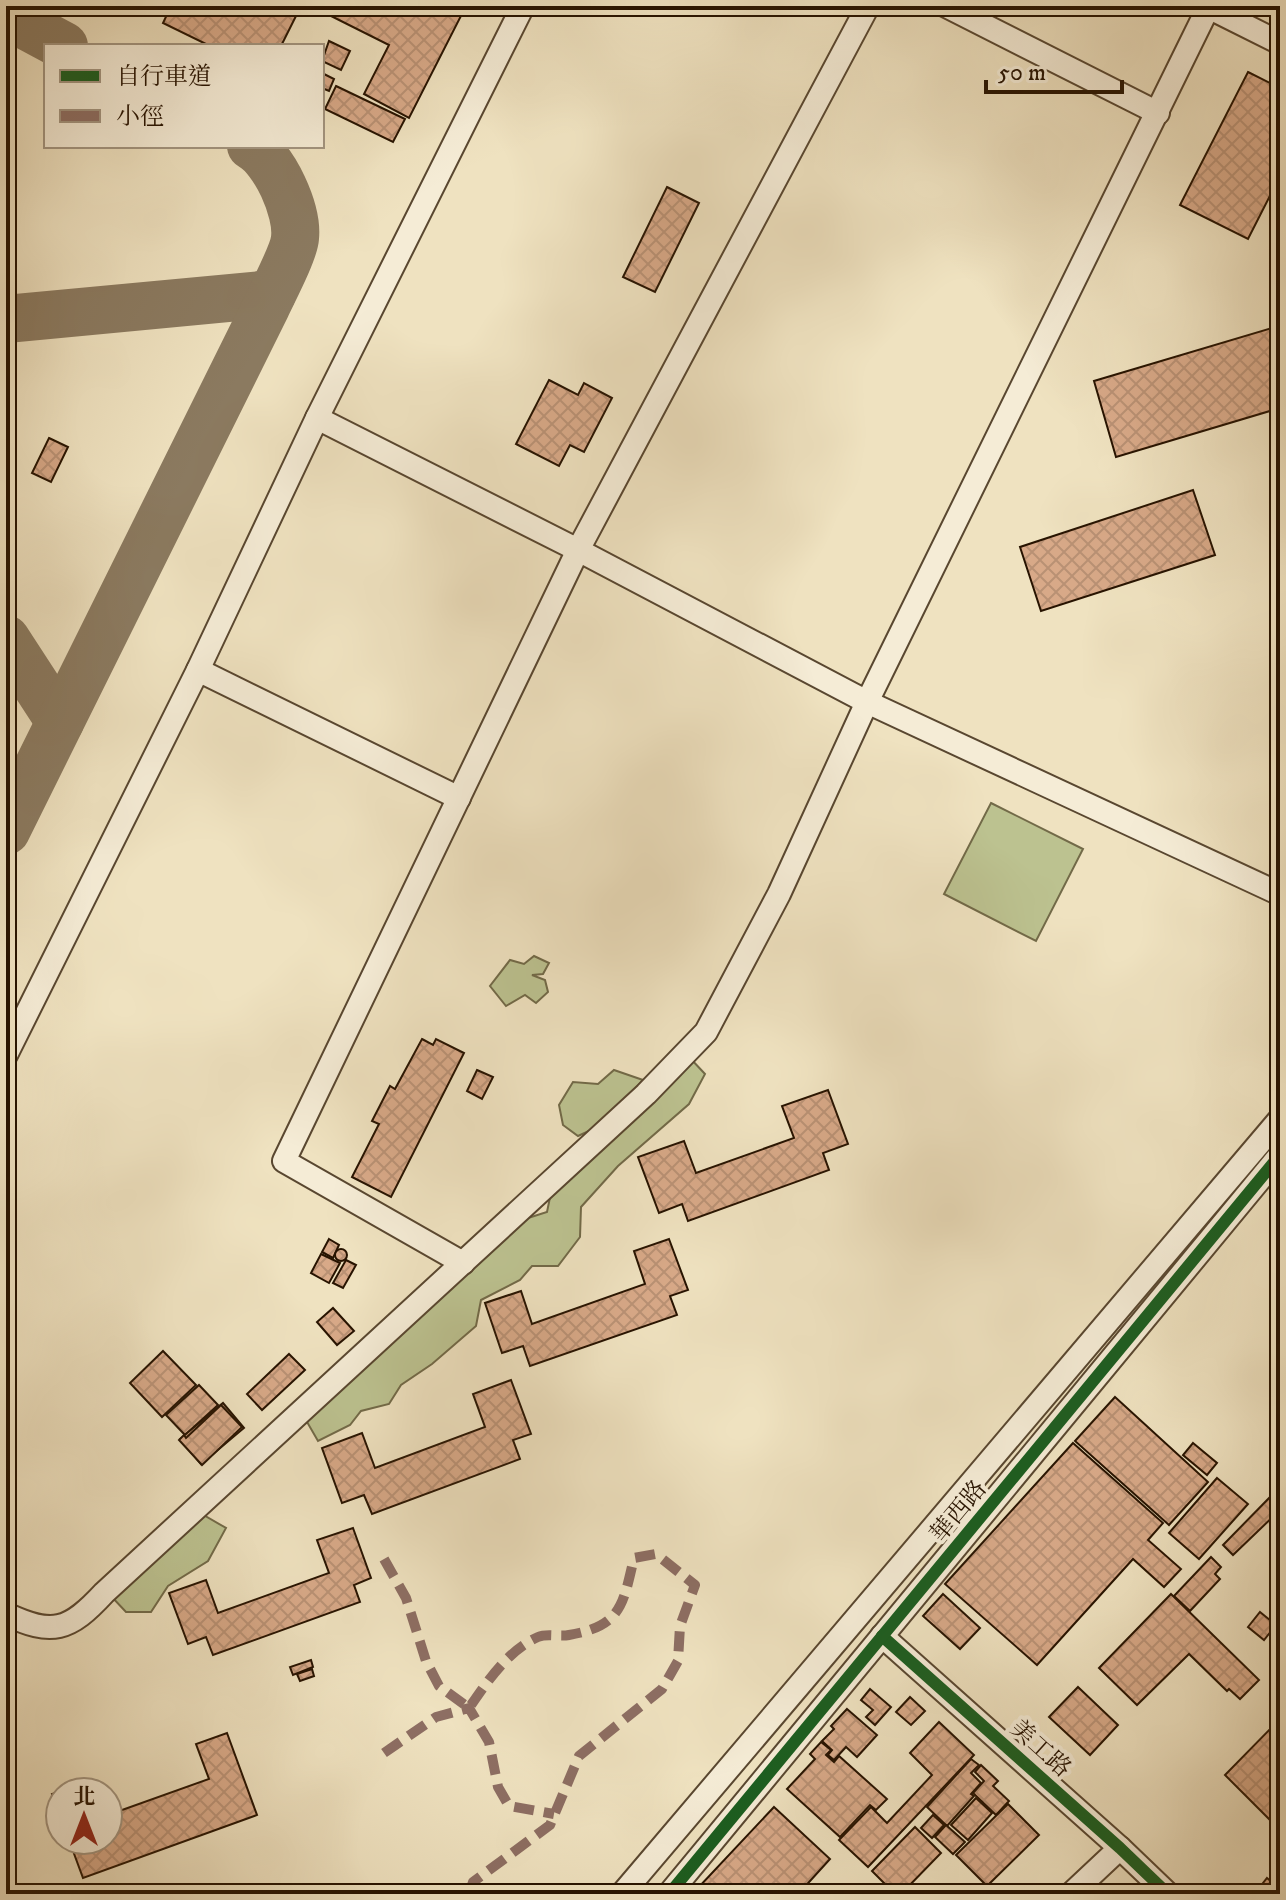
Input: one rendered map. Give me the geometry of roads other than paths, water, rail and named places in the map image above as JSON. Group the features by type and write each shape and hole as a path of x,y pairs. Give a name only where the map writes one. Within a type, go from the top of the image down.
{"street":[{"path":"6,1055 198,670 317,418 523,6"},
{"path":"463,1263 284,1161 578,550 868,6"},
{"path":"946,6 1158,113"},
{"path":"6,1614 40,1628 55,1627 85,1613 646,1094 706,1032 779,894 867,702 1209,6 1280,43"},
{"path":"317,418 578,550 867,702 1280,894"},
{"path":"198,670 459,798"},
{"path":"622,1894 1280,1119"},
{"name":"華西路","path":"669,1894 1280,1155"},
{"name":"美工路","path":"882,1636 1168,1894"},
{"path":"1071,1894 1120,1848"}]}
